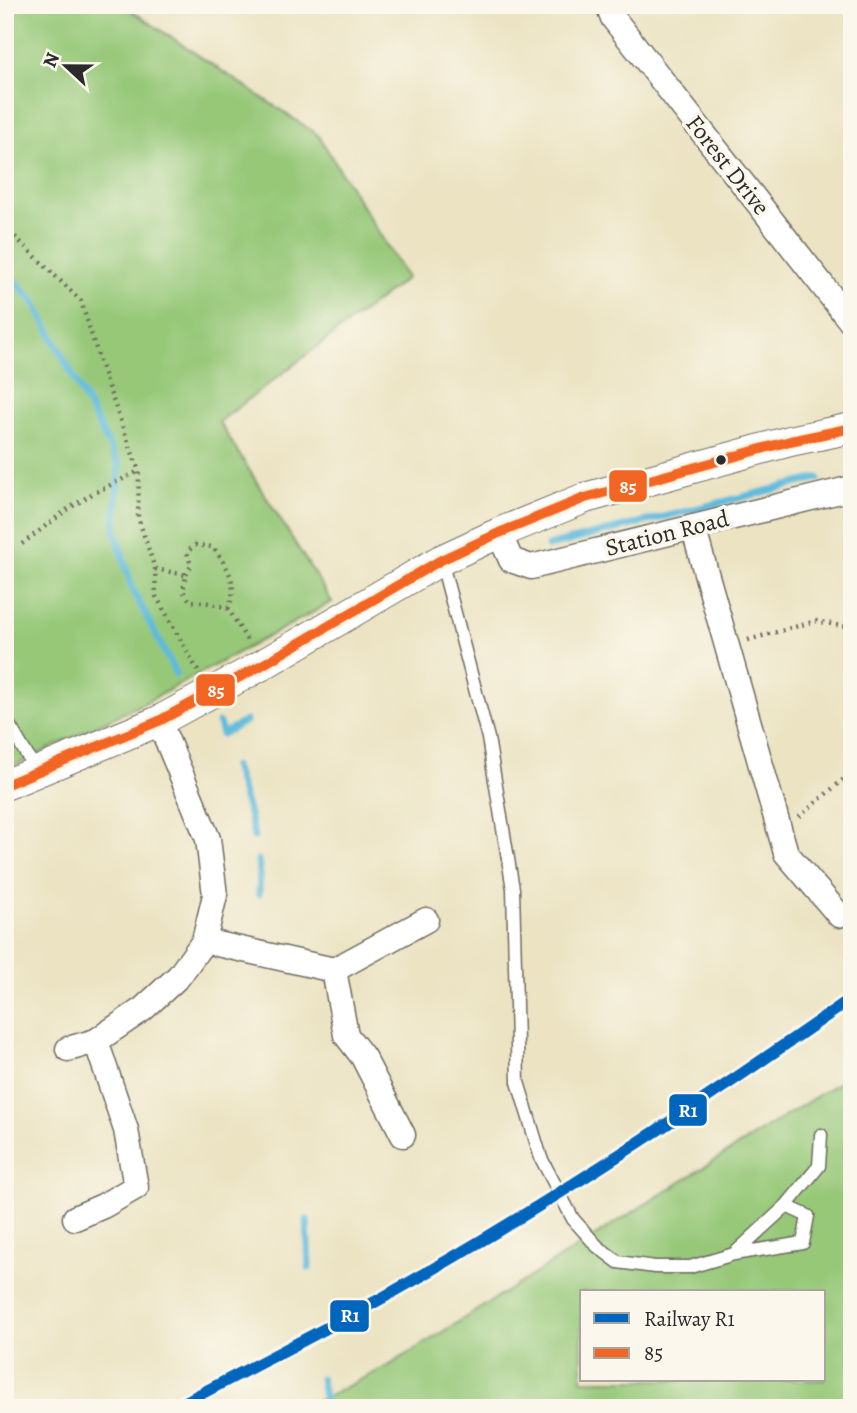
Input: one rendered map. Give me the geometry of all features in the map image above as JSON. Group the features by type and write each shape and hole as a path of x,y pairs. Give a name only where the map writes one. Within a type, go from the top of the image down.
{"street":[{"name":"Forest Drive","path":"608,5 613,18 852,323"},
{"path":"5,785 159,721 262,665 440,560 499,533 585,498 790,441 852,428"},
{"name":"Station Road","path":"499,533 511,560 531,567 852,488"},
{"path":"693,527 786,853 839,915"},
{"path":"68,1049 96,1041 143,1009 179,976 204,941 215,895 208,838 159,721"},
{"path":"204,941 334,970 426,920"},
{"path":"334,970 346,1035 363,1057 403,1135"},
{"path":"75,1218 136,1187 126,1130 96,1041"}],"lane":[{"path":"440,560 488,738 513,889 518,1082 541,1158 573,1219 597,1246 618,1262 654,1267 690,1267 734,1254 803,1244 808,1216 786,1206"},
{"path":"5,718 37,773"},
{"path":"734,1254 786,1206 819,1166 821,1135"}],"path":[{"path":"5,227 81,301 106,382 139,471 138,517 155,569 156,596 211,693"},
{"path":"23,544 68,509 139,471"},
{"path":"228,608 232,599 231,574 213,547 195,545 187,552 191,565 183,591 190,601 228,608 262,665"},
{"path":"155,569 186,575"},
{"path":"726,646 816,621 852,628"},
{"path":"780,834 852,772"}],"green space":[{"path":"5,5 123,5 318,135 407,278 219,422 332,602 152,699 5,770"},
{"path":"852,1074 852,1408 304,1408 390,1365"}],"waterway":[{"path":"5,271 34,301 119,465 115,530 132,588 176,674"},
{"path":"548,546 818,478"},
{"path":"219,723 222,734 246,721"},
{"path":"234,766 254,837"},
{"path":"258,860 259,894"},
{"path":"307,1220 309,1268"},
{"path":"321,1379 326,1408"}],"rail line":[{"name":"R1","path":"174,1408 384,1297 504,1227 738,1077 852,998"}],"transit line":[{"name":"85","path":"5,785 159,721 262,665 441,560 499,533 585,498 790,441 852,428"}]}
